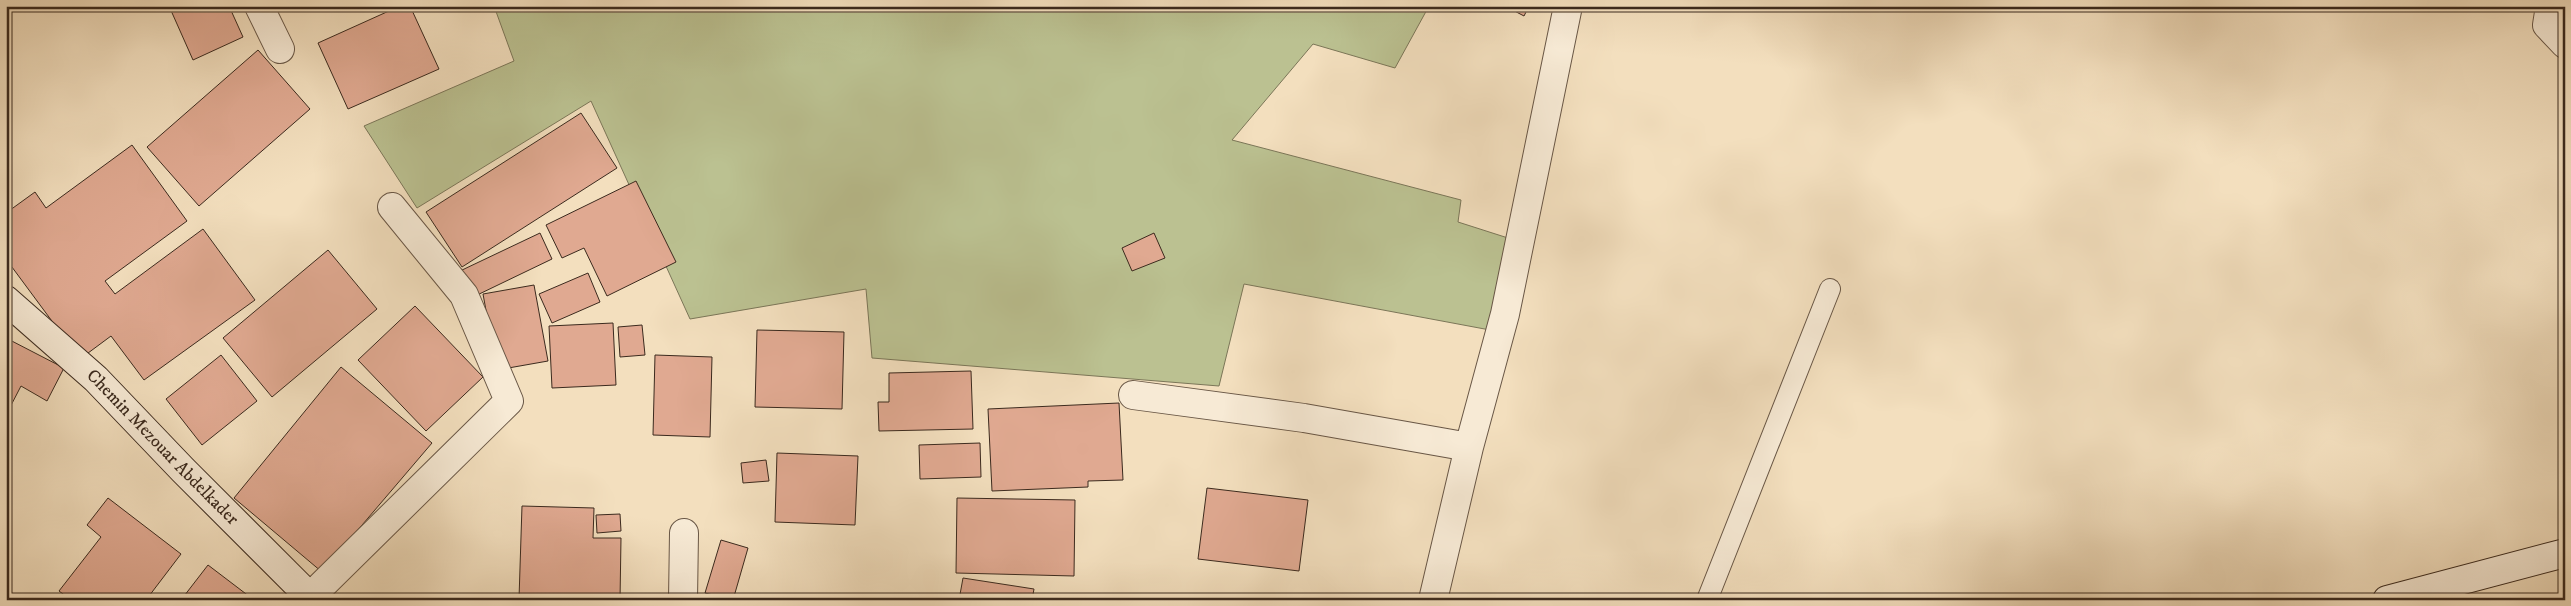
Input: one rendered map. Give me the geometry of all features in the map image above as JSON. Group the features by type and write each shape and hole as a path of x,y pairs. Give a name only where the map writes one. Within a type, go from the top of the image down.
{"street":[{"path":"259,6 280,49"},
{"path":"1433,600 1469,447 1505,314 1568,6"},
{"path":"2550,6 2547,25 2565,44"},
{"path":"311,598 509,401 464,295 392,207"},
{"name":"Chemin Mezouar Abdelkader","path":"6,300 96,379 183,470 311,598"},
{"path":"1134,395 1304,418 1469,447"},
{"path":"683,600 684,533"},
{"path":"2387,600 2565,553"}],"lane":[{"path":"1707,600 1830,289"}],"green space":[{"path":"494,6 1429,6 1395,68 1313,44 1232,140 1461,200 1458,222 1508,238 1490,330 1244,284 1219,386 872,358 866,289 690,319 591,101 417,208 364,126 514,61"}],"building":[{"path":"169,6 229,6 243,37 193,60"},
{"path":"400,6 410,6 439,69 348,109 318,43"},
{"path":"1505,6 1529,6 1524,16"},
{"path":"258,50 310,109 199,206 147,147"},
{"path":"581,113 617,168 462,267 426,212"},
{"path":"132,145 187,221 105,281 115,294 203,229 255,300 144,380 111,336 80,359 6,259 6,213 35,192 46,208"},
{"path":"636,181 676,262 607,296 584,248 562,258 546,225"},
{"path":"540,233 552,259 473,297 460,271"},
{"path":"1154,233 1165,258 1132,271 1122,248"},
{"path":"328,250 377,309 272,397 223,338"},
{"path":"588,273 600,302 552,323 539,294"},
{"path":"534,285 548,361 497,370 483,294"},
{"path":"415,306 483,377 426,431 358,360"},
{"path":"613,323 616,385 552,388 549,326"},
{"path":"642,325 645,355 620,357 618,327"},
{"path":"757,330 844,332 842,409 755,407"},
{"path":"6,338 64,368 47,401 21,386 6,415"},
{"path":"221,355 257,401 202,445 166,399"},
{"path":"655,355 712,357 710,437 653,435"},
{"path":"341,367 432,443 322,572 234,498"},
{"path":"971,371 973,429 879,431 878,402 889,402 889,373"},
{"path":"1119,403 1123,480 1088,481 1088,487 992,491 988,409"},
{"path":"980,443 981,477 920,479 919,445"},
{"path":"777,453 858,456 855,525 775,522"},
{"path":"766,460 769,481 743,483 741,463"},
{"path":"1207,488 1308,500 1299,571 1198,559"},
{"path":"108,498 181,554 146,600 71,600 59,591 101,537 87,525"},
{"path":"957,498 1075,500 1074,576 956,573"},
{"path":"522,506 594,508 593,538 621,538 620,600 519,599"},
{"path":"620,514 621,531 597,533 596,515"},
{"path":"721,540 748,548 733,600 705,593"},
{"path":"208,565 254,600 181,600"},
{"path":"963,578 1034,589 1032,600 959,600"}]}
